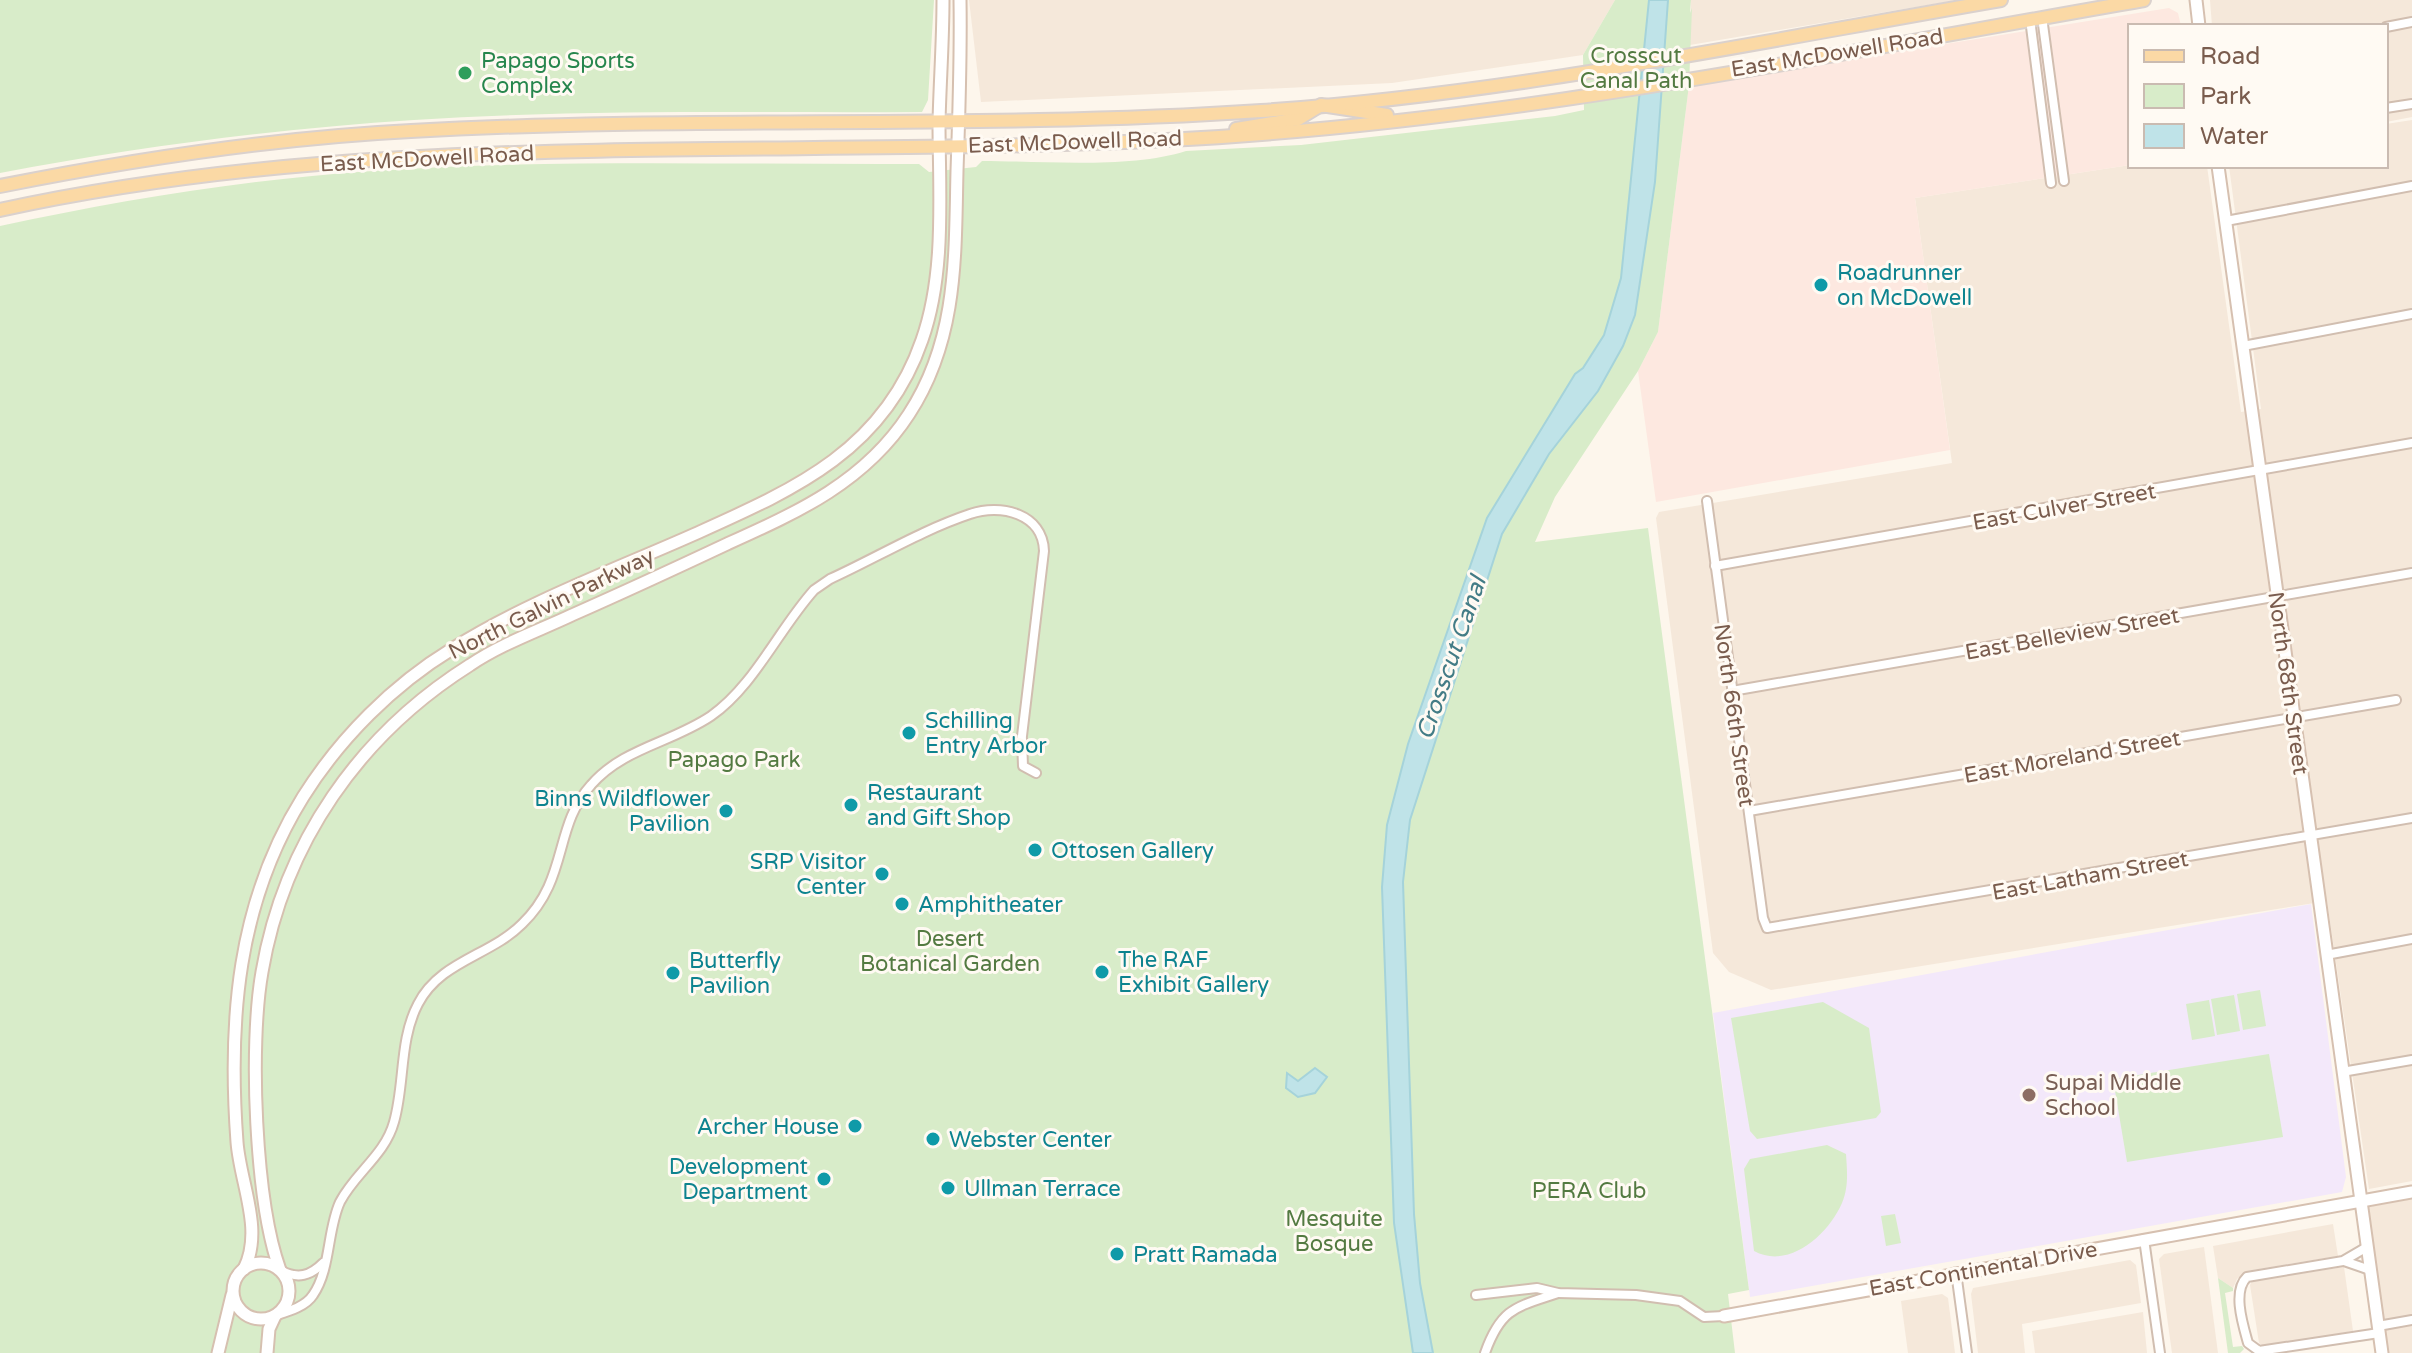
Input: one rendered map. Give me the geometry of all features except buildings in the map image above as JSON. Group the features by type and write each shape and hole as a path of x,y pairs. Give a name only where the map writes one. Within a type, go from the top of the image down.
{"main road":[{"name":"North Galvin Parkway","path":"244,1269 253,1238 237,1141 232,1034 236,986 247,929 260,888 303,797 361,723 405,683 450,650 492,626 783,495 821,472 855,445 899,389 927,324 935,284 943,0"},
{"name":"North Galvin Parkway","path":"281,1271 272,1247 264,1194 256,1062 258,1002 265,952 278,904 320,813 354,766 396,721 471,664 802,510 838,488 872,459 916,403 933,370 949,321 958,145 960,0"},
{"name":"East McDowell Road","path":"0,186 243,145 403,131 1136,116 1321,105 1527,82 2001,0"},
{"path":"2001,0 2005,24"},
{"name":"East McDowell Road","path":"0,210 188,176 388,158 520,152 939,146 1209,137 1423,118 1637,86 2144,0"},
{"path":"2196,0 2199,24"},
{"path":"1209,137 1257,123 1298,119 1321,105 1359,114 1423,118"},
{"name":"North 68th Street","path":"2218,168 2382,1353"},
{"name":"East Continental Drive","path":"1724,1316 2412,1192"},
{"path":"218,1353 233,1288 244,1269 259,1263 281,1271 290,1294 269,1329 267,1353"},
{"path":"233,1288 237,1305 243,1312 259,1319 276,1315"}],"street":[{"path":"2036,18 2064,181"},
{"path":"2036,18 2051,183"},
{"path":"2388,27 2412,22"},
{"path":"2388,108 2412,104"},
{"path":"2226,221 2412,186"},
{"path":"2243,346 2412,314"},
{"name":"East Culver Street","path":"1715,566 2412,443"},
{"name":"North 66th Street","path":"1707,501 1763,918 1767,928"},
{"path":"276,1315 310,1300 318,1287 339,1204 390,1136 398,1111 411,1019 426,990 446,970 506,937 541,902 559,867 576,805 607,768 712,716 751,673 794,613 830,579 971,513 1022,516 1034,522 1042,533 1044,551 1022,738 1023,766 1036,773"},
{"name":"East Belleview Street","path":"1732,691 2412,573"},
{"name":"East Moreland Street","path":"1749,811 2396,700"},
{"name":"East Latham Street","path":"1767,928 2412,818"},
{"path":"2326,955 2412,939"},
{"path":"2342,1072 2412,1060"},
{"path":"2144,1239 2160,1353"},
{"path":"2367,1247 2343,1261 2252,1276 2240,1284 2250,1347 2264,1351 2412,1320"},
{"path":"2343,1261 2370,1270"},
{"path":"281,1271 294,1276 307,1275 323,1263"},
{"path":"1956,1272 1967,1353"},
{"name":"East Continental Drive","path":"1476,1295 1537,1288 1558,1293 1660,1297 1680,1301 1704,1317 1724,1316"},
{"name":"East Continental Drive","path":"1485,1353 1494,1326 1505,1314 1528,1302 1558,1293"}],"shaded area":[{"path":"969,0 1615,0 1583,55 1392,83 981,102"},
{"path":"1691,0 1957,0 1690,45"},
{"path":"2210,0 2412,0 2412,117 2388,122 2388,24 2212,24"},
{"path":"2169,8 2178,13 2181,24 2128,24 2128,165 1915,198 1950,450 1656,502 1638,371 1658,332 1689,85"},
{"path":"2412,120 2412,1181 2369,1189 2327,901 1771,990 1729,972 1713,953 1656,518 1659,512 1952,463 1915,198 2128,165 2128,168 2207,168 2241,412 2261,409 2229,168 2388,168 2388,124"},
{"name":"Supai Middle School","path":"2311,904 2346,1177 2342,1192 1750,1297 1713,1013"},
{"path":"2412,1199 2412,1353 2388,1353 2368,1207"},
{"path":"2333,1224 2338,1256 2247,1271 2237,1279 2233,1288 2218,1278 2213,1246"},
{"path":"2204,1247 2218,1353 2172,1353 2159,1259 2164,1254"},
{"path":"2130,1260 2136,1265 2141,1303 2022,1324 2025,1353 1978,1353 1971,1294 1973,1288"},
{"path":"2344,1267 2353,1331 2263,1346 2259,1343 2250,1285 2252,1281"},
{"path":"1942,1294 1948,1298 1955,1353 1908,1353 1901,1301"},
{"path":"2143,1312 2147,1353 2035,1353 2032,1331"}],"green space":[{"name":"Papago Sports Complex","path":"0,0 934,0 928,100 922,112 604,113 414,120 206,140 0,173"},
{"name":"Papago Park","path":"1615,0 1691,0 1689,85 1658,332 1638,371 1555,497 1535,542 1648,528 1749,1290 1728,1294 1735,1353 0,1353 0,226 194,190 387,170 615,163 919,164 929,172 976,167 982,161 1086,163 1139,160 1186,151 1301,145 1555,116 1584,110 1583,55"},
{"path":"2260,990 2266,1026 2243,1030 2237,994"},
{"path":"2234,995 2240,1031 2217,1035 2211,999"},
{"path":"2209,1000 2215,1036 2192,1040 2186,1004"},
{"path":"1823,1002 1869,1028 1881,1112 1876,1118 1757,1139 1750,1131 1731,1018"},
{"path":"2269,1054 2283,1137 2127,1162 2113,1079"},
{"path":"1827,1145 1846,1154 1846,1191 1836,1215 1817,1237 1794,1253 1767,1256 1754,1251 1744,1169 1750,1159"},
{"path":"1895,1214 1901,1243 1886,1246 1881,1216"},
{"path":"2218,1278 2233,1288 2233,1291 2225,1293 2233,1347 2242,1346 2244,1349 2240,1353 2228,1353"}],"water":[{"name":"Crosscut Canal","path":"1649,0 1668,0 1655,182 1635,315 1623,346 1598,391 1549,454 1502,534 1410,820 1403,882 1414,1214 1420,1283 1433,1353 1413,1353 1394,1223 1382,887 1387,825 1408,744 1487,518 1575,374 1583,368 1604,335 1621,278"},
{"path":"1315,1068 1327,1077 1315,1093 1298,1097 1286,1088 1287,1073 1298,1081"}],"place":[{"name":"Papago Sports Complex","path":"465,73"},
{"name":"Roadrunner on McDowell","path":"1821,285"},
{"name":"Schilling Entry Arbor","path":"909,733"},
{"name":"Restaurant and Gift Shop","path":"851,805"},
{"name":"Binns Wildflower Pavilion","path":"726,811"},
{"name":"Ottosen Gallery","path":"1035,850"},
{"name":"SRP Visitor Center","path":"882,874"},
{"name":"Amphitheater","path":"902,904"},
{"name":"The RAF Exhibit Gallery","path":"1102,972"},
{"name":"Butterfly Pavilion","path":"673,973"},
{"name":"Supai Middle School","path":"2029,1095"},
{"name":"Archer House","path":"855,1126"},
{"name":"Webster Center","path":"933,1139"},
{"name":"Development Department","path":"824,1179"},
{"name":"Ullman Terrace","path":"948,1188"},
{"name":"Pratt Ramada","path":"1117,1254"}],"park label":[{"name":"Crosscut Canal Path","path":"1636,68"},
{"name":"Desert Botanical Garden","path":"950,950"},
{"name":"PERA Club","path":"1589,1190"},
{"name":"Mesquite Bosque","path":"1334,1230"}]}
